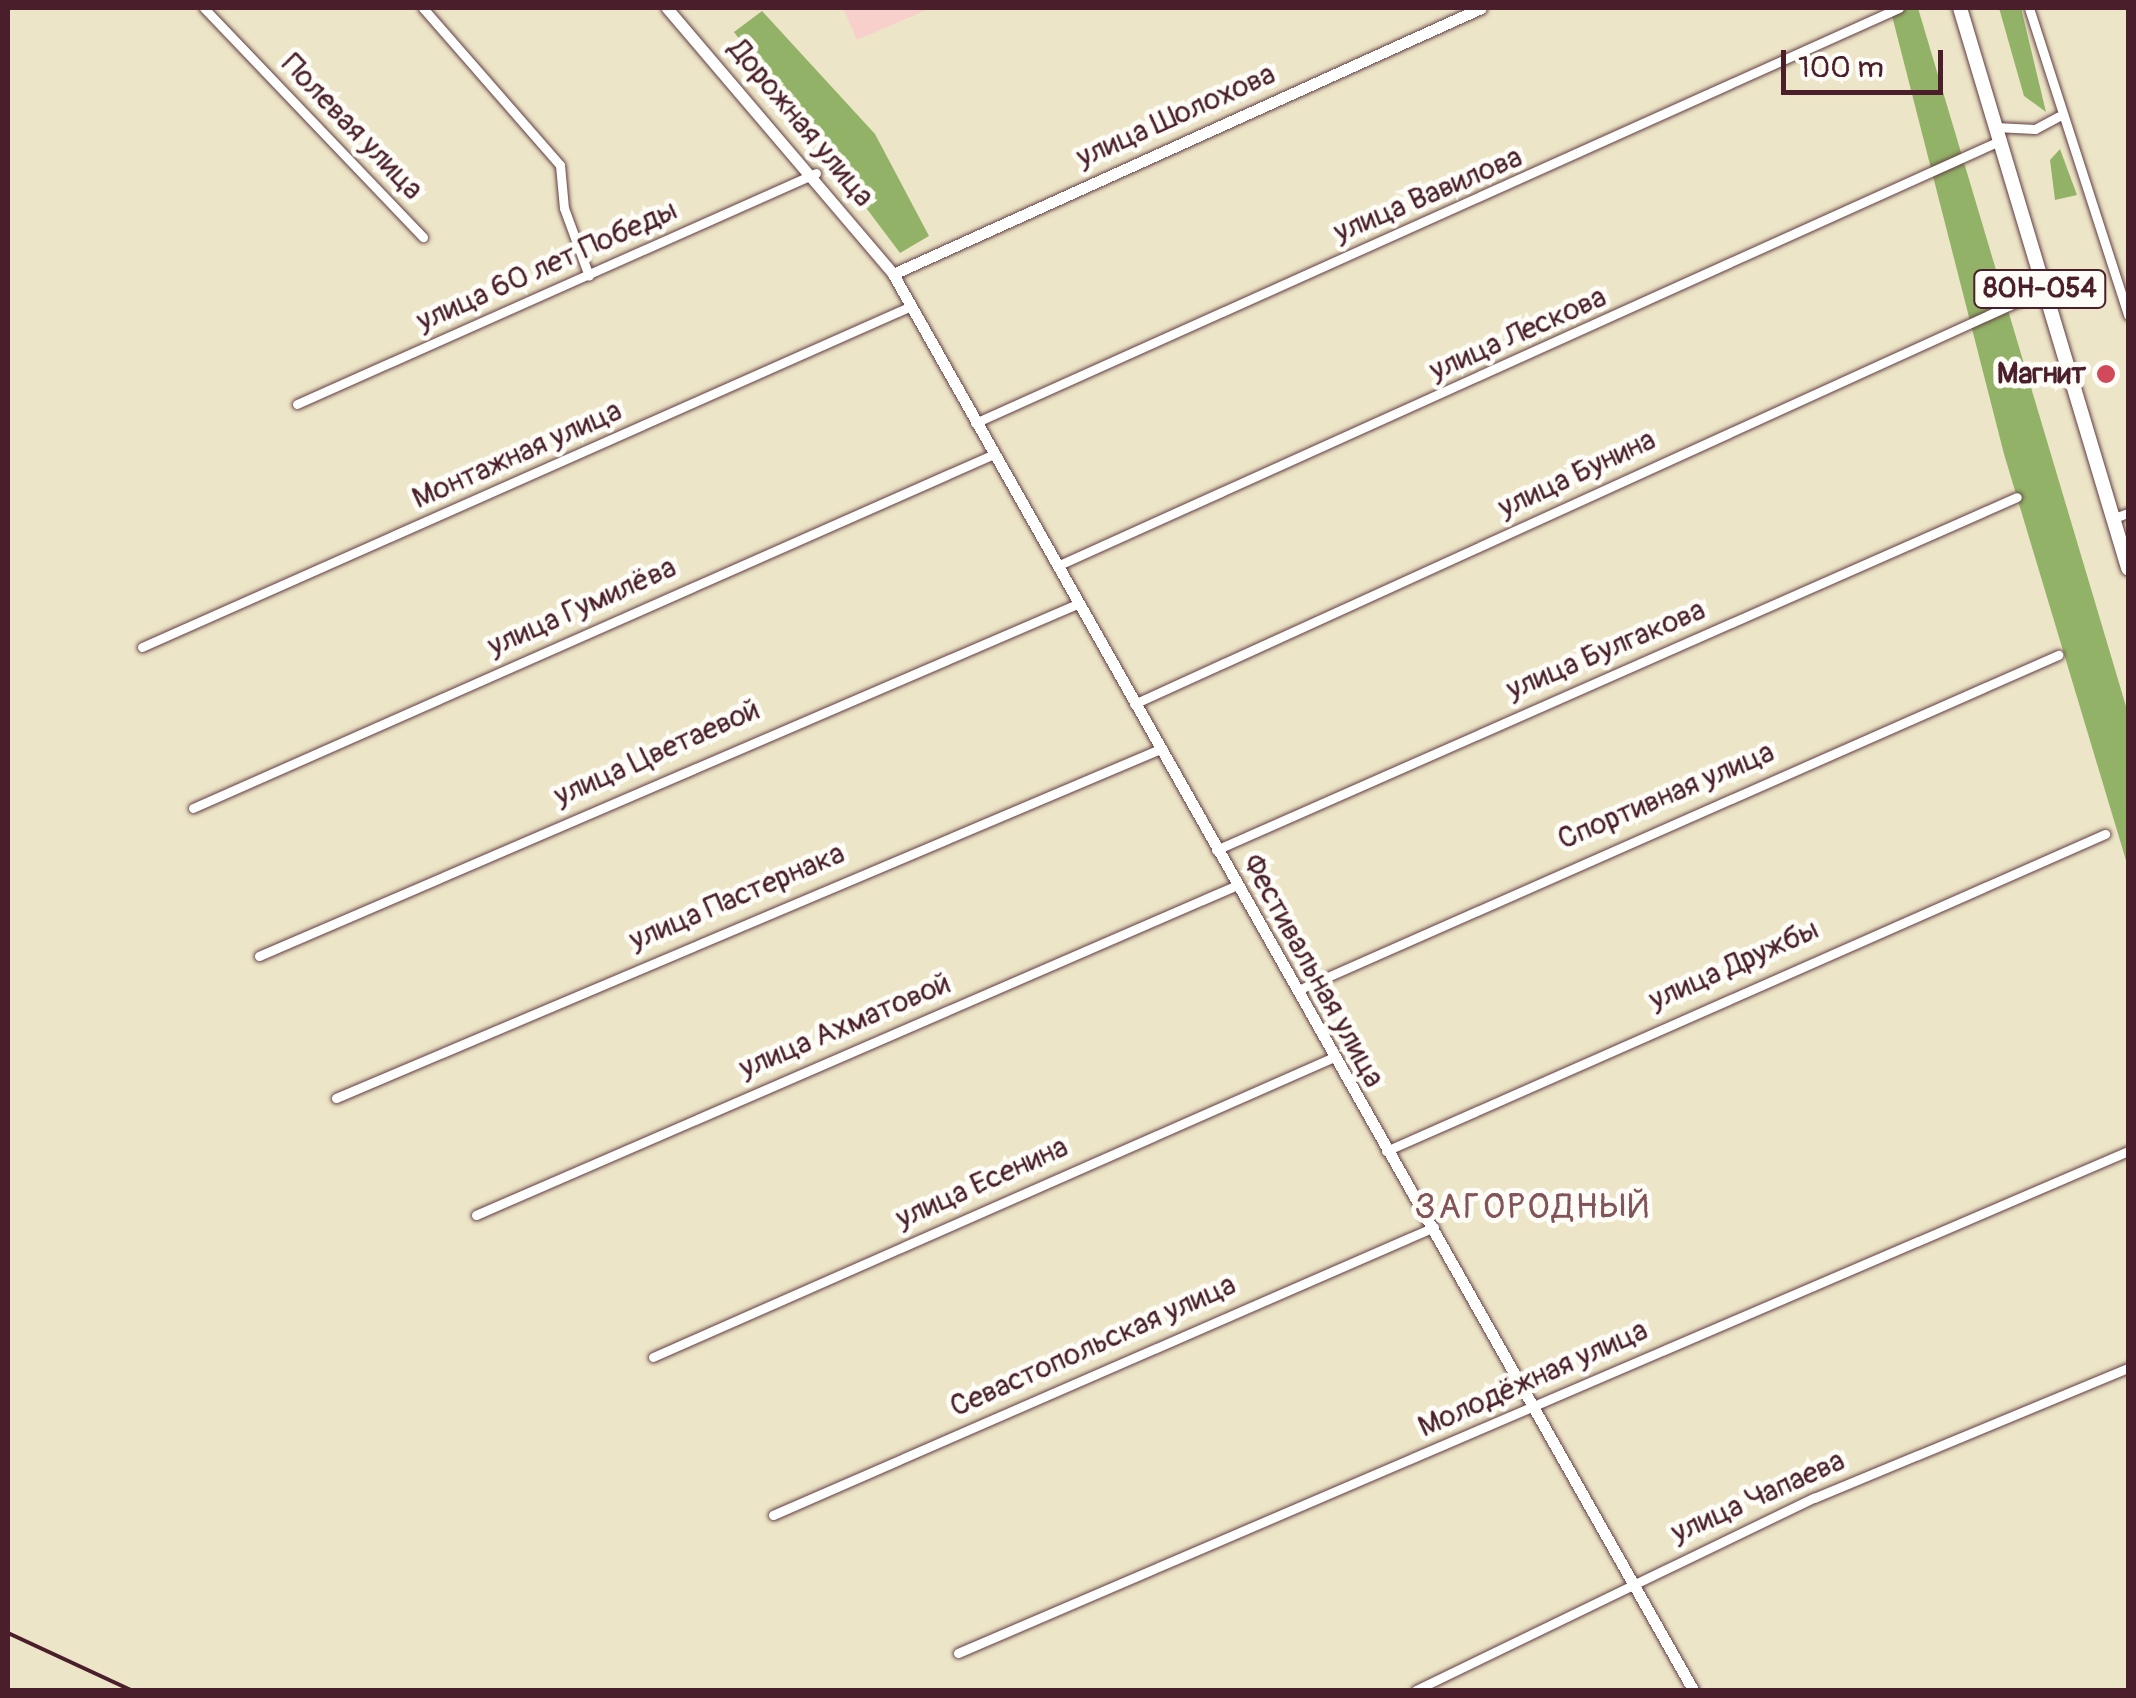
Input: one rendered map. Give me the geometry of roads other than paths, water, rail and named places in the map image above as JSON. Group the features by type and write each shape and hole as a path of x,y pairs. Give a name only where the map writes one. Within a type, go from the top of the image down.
{"main road":[{"name":"80Н-054","path":"1960,8 2041,291 2121,515 2128,568"}],"street":[{"name":"Полевая улица","path":"204,8 423,236"},
{"path":"423,8 560,165 564,208 589,276"},
{"name":"Дорожная улица","path":"667,8 816,173 893,274"},
{"name":"улица Шолохова","path":"893,274 1481,8"},
{"name":"улица Вавилова","path":"974,424 1900,8"},
{"path":"2029,8 2058,116 2128,315"},
{"path":"1994,134 2035,129 2058,116"},
{"name":"улица Лескова","path":"1056,566 1994,134"},
{"name":"улица 60 лет Победы","path":"298,404 816,173"},
{"name":"Фестивальная улица","path":"893,274 1235,886 1298,990 1332,1058 1434,1227 1693,1690"},
{"name":"улица Бунина","path":"1134,704 2041,291"},
{"name":"Монтажная улица","path":"142,647 911,306"},
{"name":"улица Гумилёва","path":"192,808 992,455"},
{"name":"улица Булгакова","path":"1216,850 2017,496"},
{"name":"улица Цветаевой","path":"259,956 1078,604"},
{"name":"Спортивная улица","path":"1298,990 2058,654"},
{"name":"улица Пастернака","path":"336,1098 1160,749"},
{"name":"улица Дружбы","path":"1386,1151 2106,834"},
{"name":"улица Ахматовой","path":"476,1215 1235,886"},
{"name":"улица Есенина","path":"652,1357 1332,1058"},
{"name":"Молодёжная улица","path":"958,1653 1534,1411 2128,1152"},
{"name":"Севастопольская улица","path":"773,1515 1434,1227"},
{"name":"улица Чапаева","path":"1416,1690 1634,1580 2128,1368"}],"railway":[{"path":"8,1633 131,1690"}],"place":[{"name":"Магнит","path":"2106,374"}],"district":[{"name":"ЗАГОРОДНЫЙ","path":"1533,1207"}]}
